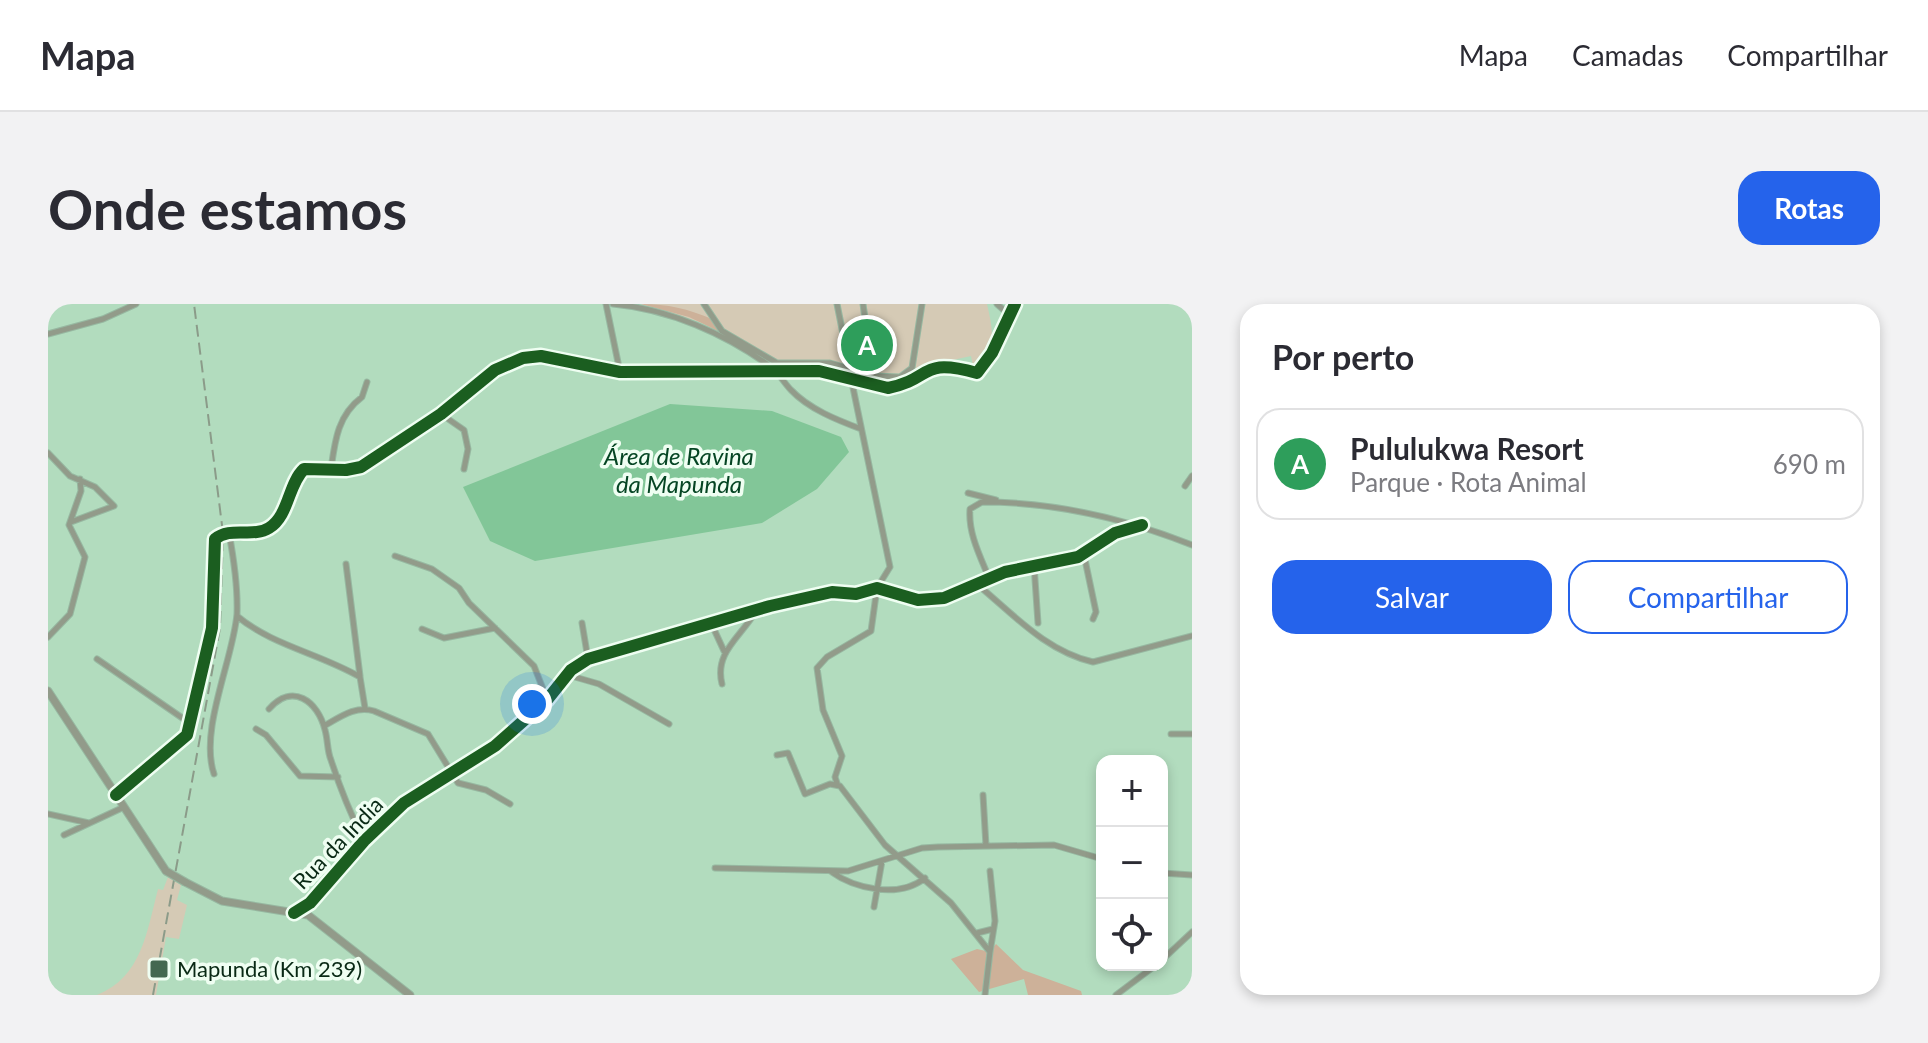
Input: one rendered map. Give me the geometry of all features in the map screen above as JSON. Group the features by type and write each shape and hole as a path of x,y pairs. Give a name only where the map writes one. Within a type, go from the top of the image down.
{"street":[{"path":"48,311 57,304"},
{"path":"48,334 103,319 136,304"},
{"path":"606,304 620,372"},
{"path":"613,304 673,316 708,330 774,369 793,392 833,419 862,430"},
{"path":"704,304 722,331 777,363 830,363 873,376 900,377 912,368 922,304"},
{"path":"837,304 850,369"},
{"path":"863,304 873,376"},
{"path":"997,304 1005,311 1013,304"},
{"path":"116,795 179,744 191,724 212,628 215,539 229,533 260,532 278,521 301,471 361,467 441,414 495,370 523,358 541,356 620,372 774,369 851,377 888,388 899,386 929,368 944,365 977,373 992,353 1013,304"},
{"path":"851,377 890,567 877,588 871,631 827,657 817,668 823,710 842,756 837,783 885,845 925,878 977,933 990,952"},
{"path":"331,469 336,429 353,403 362,397 367,382"},
{"path":"441,414 464,430 468,449 464,469"},
{"path":"48,453 70,476 105,494 114,506 71,522"},
{"path":"1185,486 1192,476"},
{"path":"48,637 70,614 85,557 70,528 71,513 81,491 80,479"},
{"path":"968,493 1004,502"},
{"path":"989,578 976,547 970,509 982,502 1063,508 1142,525 1192,545"},
{"path":"582,623 588,659 801,597 832,592 856,594 877,588 932,600 978,585 989,578 1084,555 1115,533 1142,525"},
{"path":"214,774 214,729 237,616 237,580 229,533"},
{"path":"1084,555 1096,612 1093,619"},
{"path":"395,556 415,561 446,578 534,666 547,700"},
{"path":"346,564 365,708"},
{"path":"1034,565 1038,623"},
{"path":"978,585 1037,637 1079,659 1093,662 1192,636"},
{"path":"722,684 720,675 724,651 756,610"},
{"path":"237,616 263,634 313,652 360,677"},
{"path":"712,625 724,651"},
{"path":"422,629 444,638 496,628"},
{"path":"97,659 191,724"},
{"name":"Rua da India","path":"294,913 322,891 364,841 404,803 495,746 588,659"},
{"path":"568,675 599,684 669,724"},
{"path":"48,691 166,871 222,901 294,913 317,921 410,995"},
{"path":"269,709 284,696 305,697 324,726 329,757 364,841"},
{"path":"324,726 365,708 428,734 458,783 486,790 510,804"},
{"path":"256,729 266,735 300,776 338,777"},
{"path":"1171,734 1192,734"},
{"path":"777,755 788,753 805,794 837,783"},
{"path":"983,795 986,846"},
{"path":"64,835 124,807"},
{"path":"48,814 89,823"},
{"path":"715,868 848,871 922,848 986,846 1054,845 1096,857"},
{"path":"874,907 882,861"},
{"path":"830,871 857,886 879,888 905,887 925,878"},
{"path":"985,995 995,900 990,871"},
{"path":"1168,873 1192,875"},
{"path":"977,933 993,929"},
{"path":"1168,954 1192,932"},
{"path":"1116,995 1148,971"}],"shaded area":[{"path":"641,304 987,304 992,340 987,356 974,370 971,356 930,365 887,384 827,365 775,364 703,323"},
{"path":"641,304 695,312 712,319 718,331 689,317"},
{"path":"168,877 181,885 177,900 187,905 179,939 166,937 156,995 97,995 124,977 133,965 146,936 158,889 163,890"},
{"path":"996,944 1023,970 1081,991 1082,995 1028,995 1024,979 979,992 951,959 977,949 990,952"}],"water":[{"name":"Área de Ravina da Mapunda","path":"670,404 772,411 841,437 849,452 817,489 762,523 535,561 490,541 463,487"}],"railway":[{"path":"153,995 220,628 223,533 194,304"}],"cycle path":[{"path":"116,795 187,735 212,628 215,539 228,533 263,531 276,523 304,469 346,470 361,467 441,414 495,370 523,358 541,356 620,372 819,371 888,388 913,380 935,368 977,373 992,353 1015,304"},
{"path":"294,913 310,903 364,841 404,803 495,746 547,700 571,670 588,659 770,606 832,592 856,594 877,588 918,600 944,598 1005,572 1078,557 1115,533 1142,525"}],"place":[{"name":"Pululukwa Resort","path":"867,345"},
{"name":"Mapunda (Km 239)","path":"159,969"}]}
